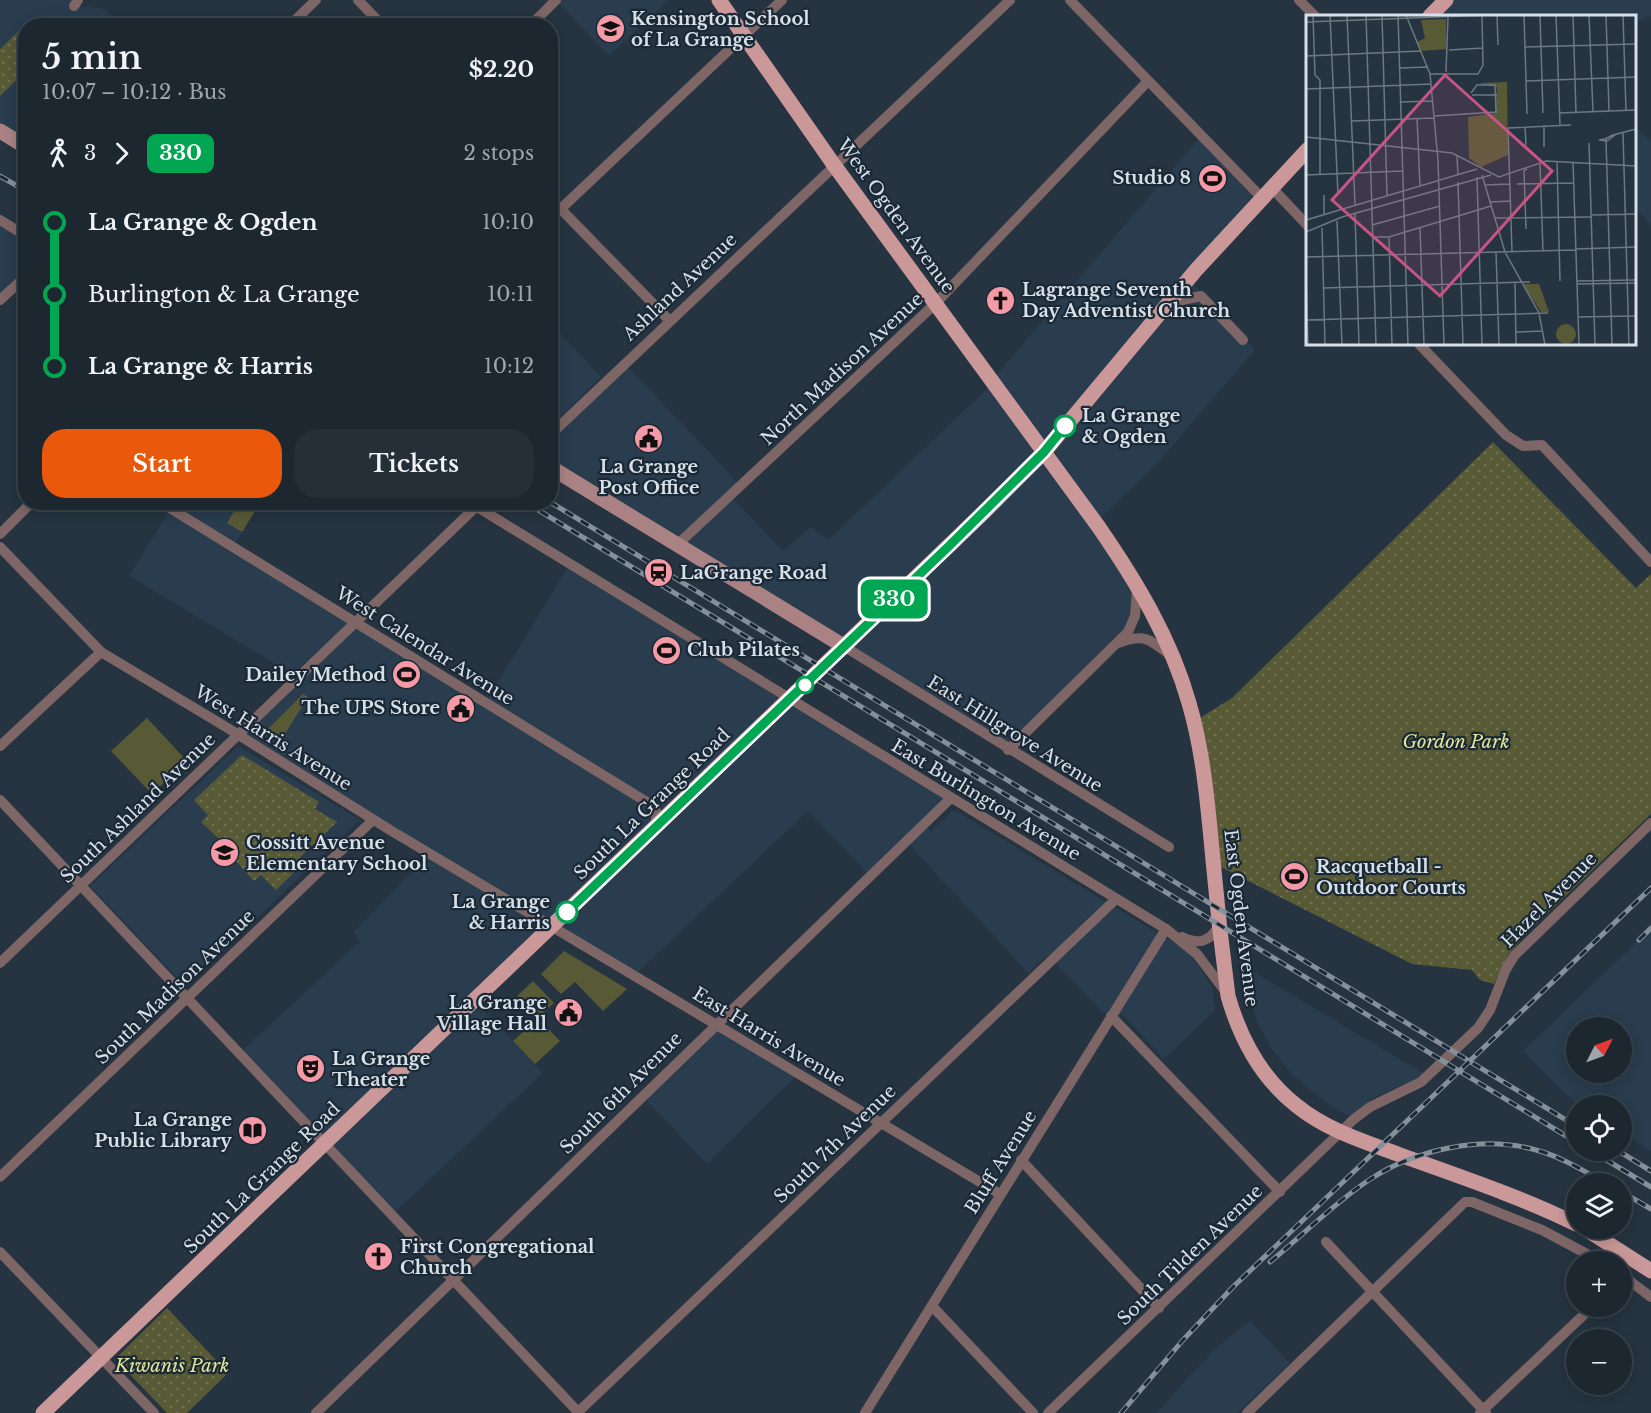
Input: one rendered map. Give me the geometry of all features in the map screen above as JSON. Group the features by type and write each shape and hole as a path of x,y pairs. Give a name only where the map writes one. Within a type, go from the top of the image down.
{"main road":[{"name":"West Ogden Avenue","path":"719,0 834,165 1044,452"},
{"path":"1431,15 1446,0"},
{"path":"1164,307 1306,151"},
{"name":"South La Grange Road","path":"44,1413 845,647 1044,452 1164,307"},
{"name":"East Ogden Avenue","path":"1044,452 1122,561 1137,586 1172,657 1189,704 1202,764 1228,996 1240,1031 1256,1061 1295,1105 1316,1120 1368,1143 1508,1195 1566,1220"},
{"path":"1601,1239 1651,1271"}],"street":[{"path":"297,18 316,0"},
{"path":"358,0 375,18"},
{"path":"538,18 556,0"},
{"path":"558,212 782,0"},
{"name":"Ashland Avenue","path":"558,427 1010,0"},
{"path":"1070,0 1148,81 1267,193 1306,224"},
{"path":"1299,0 1314,15"},
{"name":"North Madison Avenue","path":"677,545 936,303 1148,81"},
{"path":"0,131 18,142"},
{"path":"558,206 669,320"},
{"path":"0,220 18,231"},
{"path":"0,300 18,283"},
{"path":"1164,307 1201,296 1243,340"},
{"path":"1420,345 1506,435 1523,446 1542,445 1651,562"},
{"path":"558,472 845,647"},
{"path":"0,534 24,510"},
{"name":"West Calendar Avenue","path":"173,510 650,804 656,811 656,827"},
{"name":"South Ashland Avenue","path":"0,963 356,622 469,510"},
{"name":"East Burlington Avenue","path":"485,510 789,700 1166,929 1191,941 1203,942 1212,937 1219,926"},
{"name":"West Harris Avenue","path":"0,547 101,652 373,820 553,926"},
{"path":"1008,750 1118,643 1135,618 1137,586"},
{"path":"1118,643 1139,636 1146,638 1172,657"},
{"name":"East Hillgrove Avenue","path":"845,647 1008,750 1169,847"},
{"path":"0,746 101,652"},
{"name":"South 6th Avenue","path":"316,1413 454,1281 715,1024 951,798"},
{"path":"0,800 578,1413"},
{"name":"South Madison Avenue","path":"0,1177 373,820"},
{"name":"Hazel Avenue","path":"1354,1119 1370,1107 1414,1088 1439,1066 1484,1021 1506,969 1515,955 1651,823"},
{"name":"South 7th Avenue","path":"578,1413 1116,899"},
{"name":"East Harris Avenue","path":"553,926 1000,1194"},
{"name":"East Burlington Avenue","path":"1166,929 1197,954 1228,996"},
{"name":"Bluff Avenue","path":"865,1413 1166,929"},
{"path":"1111,1016 1280,1192"},
{"name":"South Tilden Avenue","path":"1048,1413 1354,1119"},
{"path":"1021,1160 1159,1308"},
{"path":"1247,1413 1465,1202 1472,1202 1542,1230 1581,1251"},
{"path":"1326,1242 1483,1412 1582,1317"},
{"path":"0,1252 154,1413"},
{"path":"1632,1284 1651,1298"},
{"path":"932,1306 1032,1413"}],"shaded area":[{"path":"0,0 75,0 81,6 105,9 114,18 18,18 18,135 0,123"},
{"name":"Kensington School of La Grange","path":"559,0 668,0 609,56 557,2"},
{"path":"1448,0 1651,0 1651,16 1636,23 1636,15 1434,15"},
{"path":"1636,127 1651,141 1651,225 1636,209"},
{"path":"1200,137 1258,198 1043,448 993,379"},
{"path":"0,222 18,233 18,280 0,298"},
{"path":"1193,284 1255,350 1159,461 1098,521 1048,452"},
{"path":"558,331 601,377 558,419"},
{"path":"626,365 739,484 677,541 558,467 558,431"},
{"path":"991,385 1039,454 844,644 685,542 732,498 783,551 811,527 828,540"},
{"path":"1042,458 1135,589 1128,632 1009,748 848,647"},
{"path":"176,510 256,510 234,545"},
{"path":"168,513 350,624 292,674 129,576"},
{"path":"568,567 783,700 667,811 487,700"},
{"path":"355,626 657,811 655,826 552,922 240,735"},
{"path":"790,705 947,799 869,875 808,811 637,973 560,926"},
{"name":"Cossitt Avenue Elementary School","path":"238,746 360,820 185,986 90,886"},
{"path":"954,810 1191,953 1212,987 1215,1010 1164,1059 1123,1015 1103,1013 1048,955 1028,973 907,842 925,825 931,831"},
{"path":"429,855 549,926 326,1141 242,1051 360,941 353,932"},
{"path":"1651,928 1651,1151 1632,1139 1632,1095 1567,1095 1523,1051"},
{"path":"1239,963 1426,1075 1375,1097 1349,1116 1329,1105 1293,1076 1271,1048 1258,1023"},
{"path":"476,1002 543,1073 393,1214 329,1144"},
{"path":"715,1028 797,1075 707,1164 643,1097"},
{"path":"1250,1321 1290,1363 1237,1413 1156,1413 1215,1349"}],"green space":[{"path":"18,32 18,79 0,96 0,49"},
{"name":"Gordon Park","path":"1493,442 1636,588 1651,574 1651,814 1526,934 1509,954 1494,984 1480,980 1472,970 1412,964 1215,864 1195,721 1232,698"},
{"path":"235,510 256,510 242,532 227,523"},
{"path":"303,694 308,697 281,740 266,731"},
{"path":"147,718 187,761 152,794 111,751"},
{"path":"242,755 319,802 315,809 337,822 300,857 306,861 276,890 261,875 254,881 235,860 238,857 201,822 208,815 194,800"},
{"path":"564,951 627,989 603,1011 575,982 561,994 541,974"},
{"path":"533,981 554,1003 538,1018 517,996"},
{"path":"538,1018 560,1041 535,1064 513,1041"},
{"name":"Kiwanis Park","path":"167,1308 228,1373 187,1413 167,1413 115,1359"}],"railway":[{"path":"0,176 18,186"},
{"path":"558,507 1566,1120"},
{"path":"538,510 1566,1136"},
{"path":"1121,1413 1183,1340 1234,1286 1651,888"},
{"path":"1639,940 1651,928"},
{"path":"1270,1262 1331,1209 1369,1180 1387,1169 1428,1153 1472,1145 1515,1146 1546,1153 1588,1173"},
{"path":"1632,1159 1651,1171"},
{"path":"1608,1161 1651,1187"},
{"path":"1632,1198 1651,1209"}],"bus line":[{"name":"330","path":"567,912 949,546 1044,452 1065,426"}],"place":[{"name":"Kensington School of La Grange","path":"610,29"},
{"name":"Studio 8","path":"1212,178"},
{"name":"Lagrange Seventh Day Adventist Church","path":"1001,300"},
{"name":"La Grange & Ogden","path":"1065,426"},
{"name":"La Grange Post Office","path":"649,438"},
{"name":"LaGrange Road","path":"659,573"},
{"name":"Club Pilates","path":"666,650"},
{"name":"Dailey Method","path":"407,675"},
{"name":"The UPS Store","path":"461,708"},
{"name":"Cossitt Avenue Elementary School","path":"225,853"},
{"name":"Racquetball - Outdoor Courts","path":"1295,877"},
{"name":"La Grange & Harris","path":"567,912"},
{"name":"La Grange Village Hall","path":"568,1013"},
{"name":"La Grange Theater","path":"311,1069"},
{"name":"La Grange Public Library","path":"253,1130"},
{"name":"First Congregational Church","path":"379,1257"}]}
